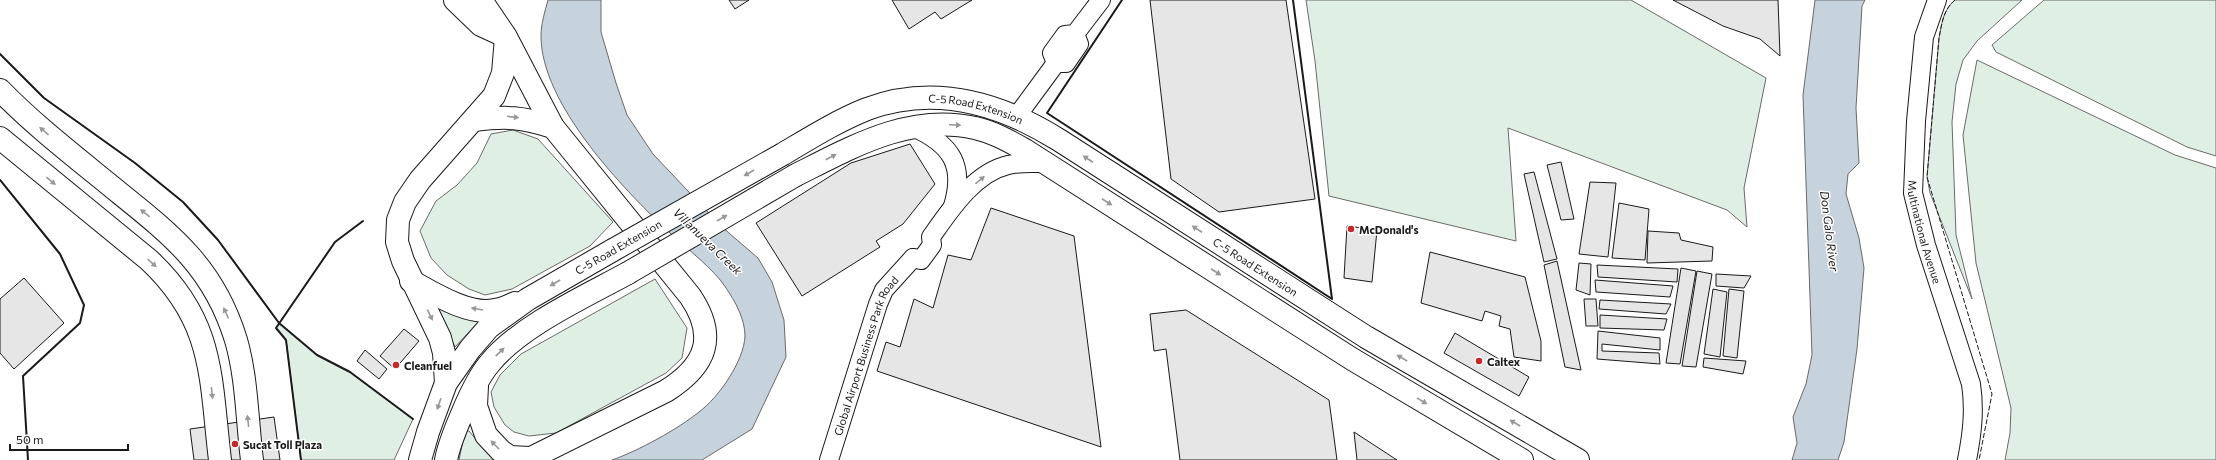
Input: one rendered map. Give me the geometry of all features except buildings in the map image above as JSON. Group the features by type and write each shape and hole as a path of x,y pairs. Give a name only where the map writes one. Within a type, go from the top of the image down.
{"main road":[{"path":"456,0 482,25 506,37"},
{"path":"477,383 476,406 486,435 500,451 510,457 528,459 678,383 687,376 700,360 705,340 704,321 692,300 553,127 506,37 481,0"},
{"path":"446,384 444,353 440,338 429,311 411,281 397,242 398,220 400,212 412,191 494,96 500,82 506,37"},
{"path":"0,90 57,142 171,235 199,267 222,305 236,341 243,375 252,460"},
{"name":"C-5 Road Extension","path":"420,460 428,432 446,384 470,350 489,327 528,299 842,121 868,109 896,101 927,98 960,99 984,104 1016,116 1053,136 1366,337 1578,460"},
{"path":"474,120 503,116 533,121 553,127"},
{"name":"C-5 Road Extension","path":"446,460 456,430 477,383 493,359 525,331 796,175 877,136 915,128 957,125 976,128 999,136 1025,150 1352,359 1522,460"},
{"path":"0,138 149,260 172,283 186,302 198,326 207,354 220,460"},
{"path":"411,281 454,303 482,310 494,311 528,299"},
{"path":"1352,359 1366,337"}],"street":[{"path":"1016,116 1056,63 1066,63 1079,44 1075,34 1101,0"},
{"name":"Multinational Avenue","path":"1937,0 1924,37 1916,121 1913,193 1926,245 1971,384 1974,402 1974,424 1967,460"},
{"name":"Global Airport Business Park Road","path":"915,128 936,138 944,144 951,155 956,166 957,180 957,192 952,207"},
{"name":"Global Airport Business Park Road","path":"829,460 878,304 884,290 913,258 911,253 920,241 924,237 931,237 952,207 972,186 996,169 1019,163 1045,163"}],"green space":[{"path":"1306,0 1631,0 1766,78 1744,188 1747,227 1727,210 1508,128 1516,241 1329,196 1315,61"},
{"path":"1955,0 2022,0 1977,41 1963,60 1956,84 1952,122 1956,235 1972,299 1930,193 1927,177 1939,38 1945,12"},
{"path":"2044,0 2216,0 2216,156 2187,147 1996,52 1992,45"},
{"path":"1977,60 2175,155 2216,168 2216,460 2005,460 2010,433 2011,408 1976,263 1963,135"},
{"path":"513,130 538,139 613,222 590,246 512,289 485,295 469,289 447,275 431,258 420,231 436,201 457,185 477,163 491,134"},
{"path":"655,279 687,328 682,358 666,373 556,433 529,436 514,432 505,425 494,407 491,392 500,375 521,354"},
{"path":"435,304 480,320 455,347"},
{"path":"279,323 317,355 350,372 413,419 394,460 301,460 286,340 276,328"},
{"path":"465,431 469,431 489,455 497,460 459,460"}],"water":[{"name":"Villanueva Creek","path":"548,0 601,0 601,32 627,115 653,154 722,227 758,258 772,282 784,320 786,357 752,429 702,460 612,460 634,451 669,432 690,419 707,405 722,388 735,367 744,346 745,330 736,304 721,281 708,267 651,215 630,193 588,144 569,117 555,89 545,62 541,31"},
{"name":"Don Galo River","path":"1815,0 1865,0 1862,6 1856,108 1859,163 1848,174 1846,194 1859,238 1864,268 1857,349 1844,442 1838,460 1792,460 1797,443 1793,417 1806,384 1812,355 1803,95"}],"fence":[{"path":"1955,0 1945,12 1939,38 1927,177 1992,394 1979,460"}],"wall":[{"path":"1122,0 1047,113 1332,299 1293,0"},
{"path":"0,54 44,98 135,163 183,202 218,240 279,323 317,355 350,372 413,419"},
{"path":"0,180 60,254 84,305 80,323 23,376 28,460"},
{"path":"301,460 286,340 276,328 335,242 363,221"}],"place":[{"name":"McDonald's","path":"1351,229"},
{"name":"Caltex","path":"1479,361"},
{"name":"Cleanfuel","path":"396,365"},
{"name":"Sucat Toll Plaza","path":"235,444"}]}
